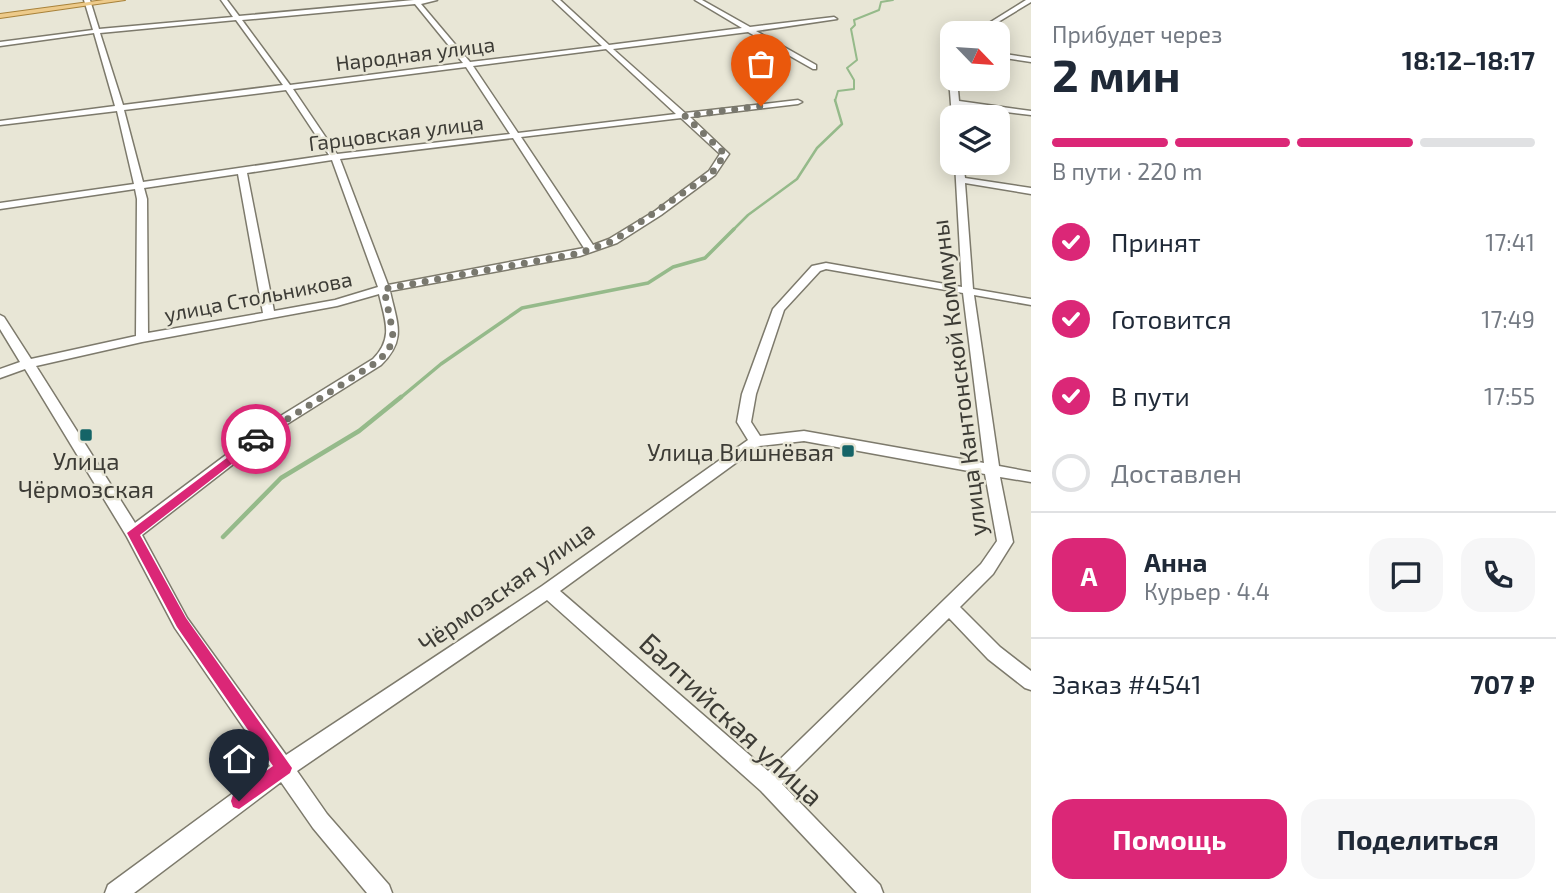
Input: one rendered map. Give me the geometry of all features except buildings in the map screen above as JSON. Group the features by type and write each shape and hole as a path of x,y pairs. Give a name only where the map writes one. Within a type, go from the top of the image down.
{"main road":[{"path":"0,16 87,2 121,0"}],"street":[{"path":"133,533 271,428 377,362 389,350 393,333 384,289 335,157 224,0"},
{"path":"0,44 97,31 435,0"},
{"name":"улица Стольникова","path":"0,374 27,364 142,338 268,313 337,303 384,289 590,249 613,241 712,173 725,154 556,0"},
{"path":"698,0 813,67"},
{"path":"996,21 1030,0"},
{"path":"419,1 418,4 468,64 590,249"},
{"path":"87,2 120,107 142,199 142,338"},
{"name":"Народная улица","path":"0,124 834,19"},
{"path":"1010,57 1031,60"},
{"path":"954,91 955,103 1031,113"},
{"name":"Гарцовская улица","path":"0,206 242,169 797,102"},
{"path":"242,169 268,313"},
{"name":"улица Кантонской Коммуны","path":"768,784 987,569 1005,542 992,470 968,291 960,175"},
{"path":"961,180 1031,191"},
{"path":"1031,302 826,266 816,268 779,309 748,394 744,422 756,441 804,436 1031,477"},
{"path":"0,319 133,533 181,623 320,821 381,893"},
{"name":"Чёрмозская улица","path":"116,893 284,768 548,591 756,441"},
{"name":"Балтийская улица","path":"548,591 768,784 872,893"},
{"path":"949,607 994,653 1031,682"}],"waterway":[{"path":"835,101 838,91 854,89 854,80 847,68 857,60 851,29 855,25 854,20 879,10 881,2 893,0"},
{"path":"399,399 441,364 522,308 648,283 673,267 705,258 748,215 797,179 817,148 842,124 835,101"},
{"path":"223,537 281,478 359,431 401,397"}],"way so far":[{"path":"256,439 377,362 389,350 393,333 384,289 580,253 613,241 712,173 725,154 685,116 761,106"}],"place":[{"name":"Улица Чёрмозская","path":"86,435"},
{"name":"Улица Вишнёвая","path":"848,451"}],"route":[{"path":"239,801 284,768 181,623 133,533 256,439"}]}
